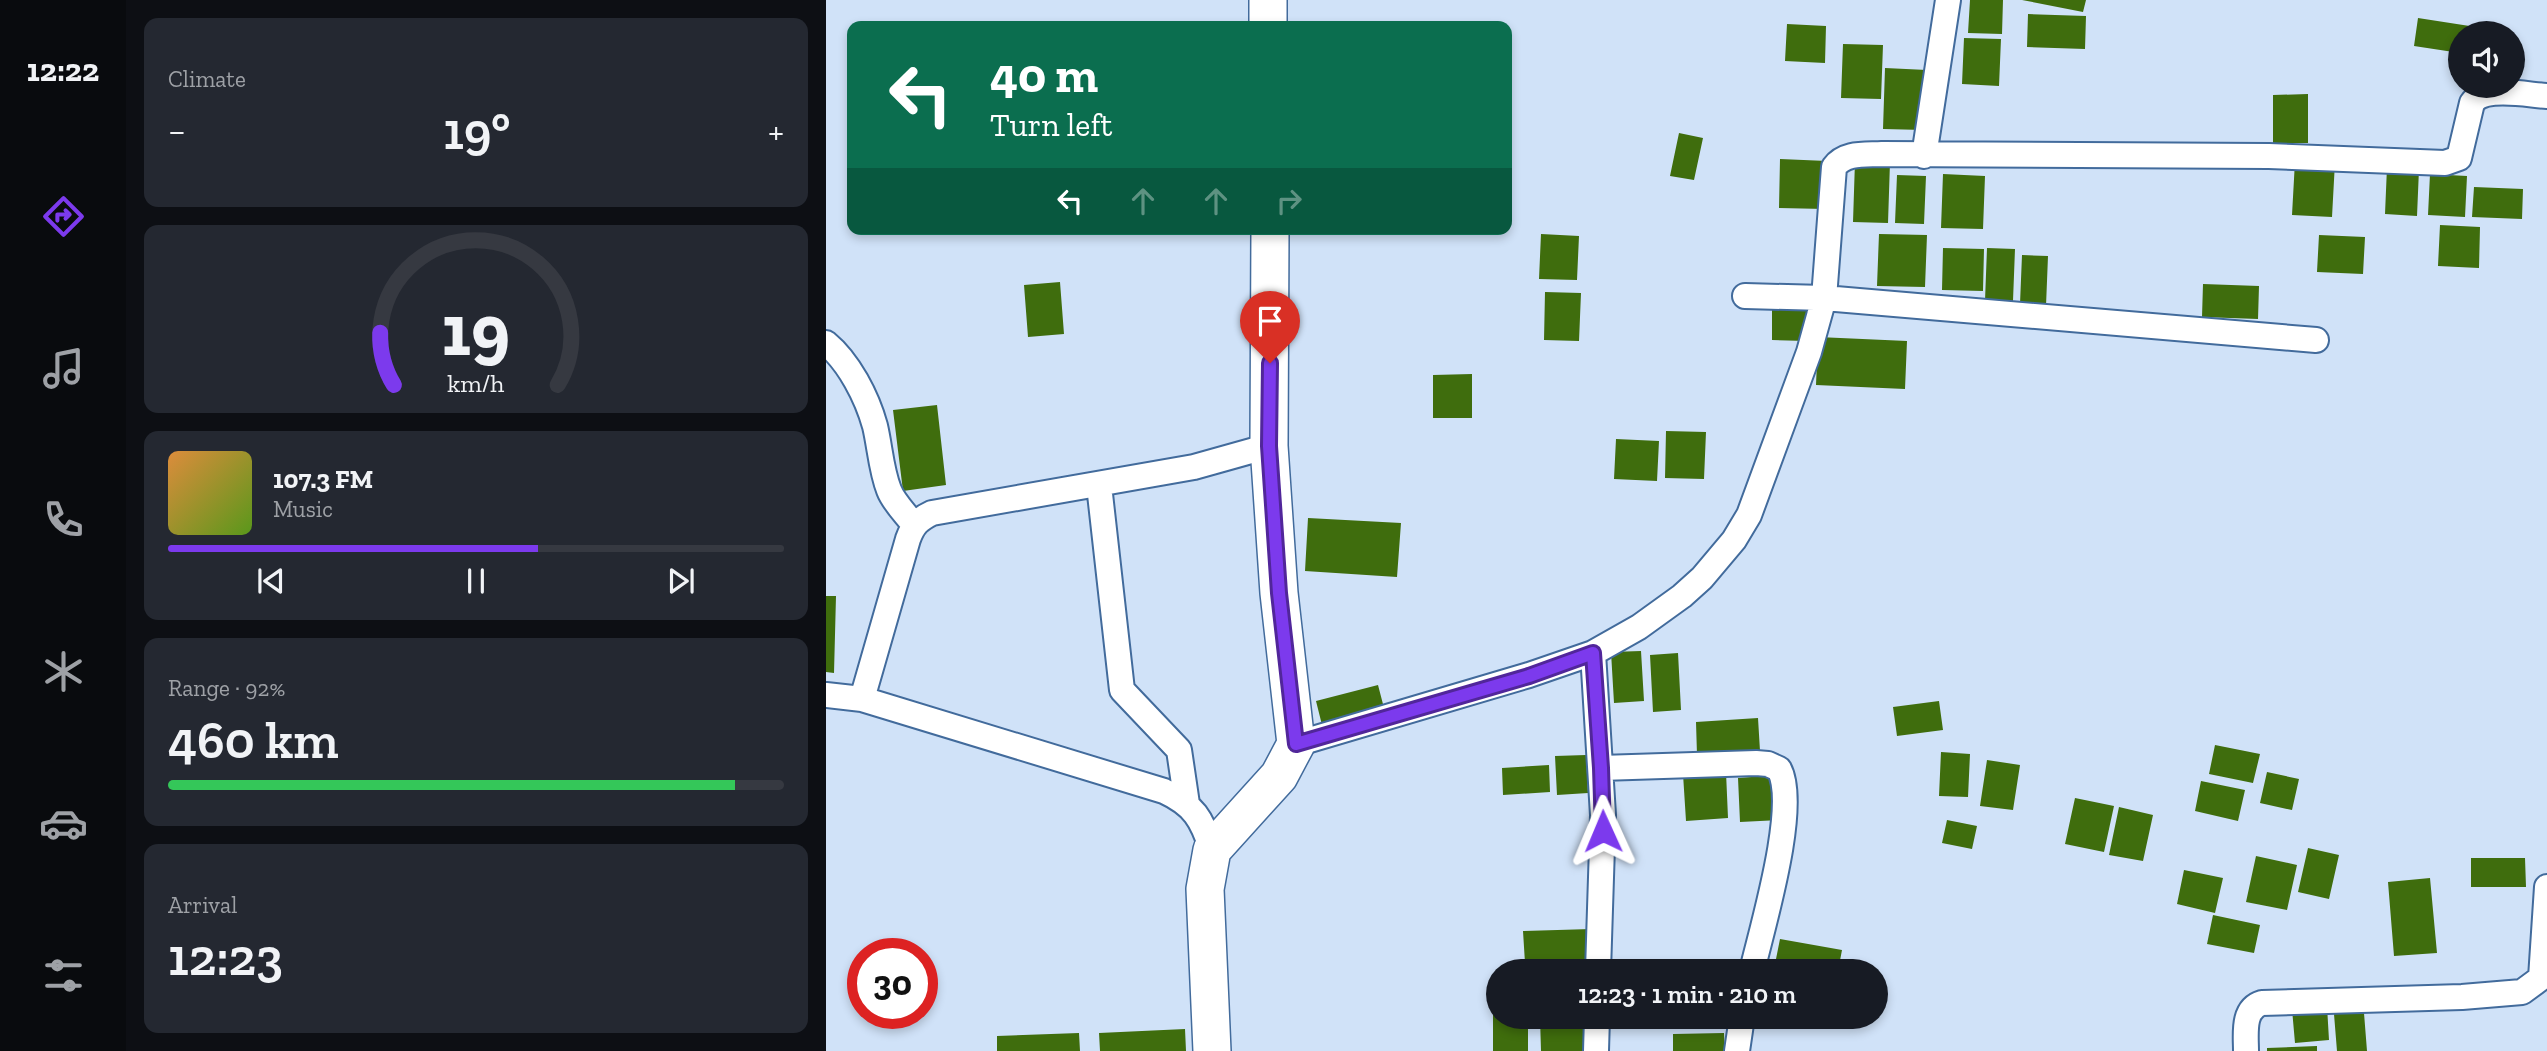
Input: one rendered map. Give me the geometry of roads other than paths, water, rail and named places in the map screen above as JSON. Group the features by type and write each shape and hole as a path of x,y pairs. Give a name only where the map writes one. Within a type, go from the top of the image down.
{"main road":[{"path":"1268,0 1268,21"},
{"path":"1213,1051 1205,889 1212,850 1279,776 1296,744 1279,593 1269,446 1270,235"}],"street":[{"path":"1924,156 1948,0"},
{"path":"1296,744 1529,676 1593,653 1639,626 1682,596 1702,578 1734,540 1749,515 1809,352 1824,298 1834,167 1846,158 1857,155 2269,156 2445,163 2459,158 2472,103 2476,97 2488,93 2547,96"},
{"path":"1745,296 1824,298 2316,340"},
{"path":"826,343 837,354 863,394 875,426 888,488 914,525"},
{"path":"862,699 908,539 914,525 932,513 1194,467 1269,446"},
{"path":"1099,485 1122,690 1179,750 1187,804"},
{"path":"1593,653 1603,815 1598,959"},
{"path":"826,695 862,699 1164,791 1187,804 1196,813 1205,827 1212,850"},
{"path":"1601,768 1768,764 1779,769 1783,786 1782,846 1755,959"},
{"path":"2246,1051 2249,1014 2255,1005 2262,1003 2462,997 2522,992 2541,978 2547,887"},
{"path":"1596,1051 1597,1029"},
{"path":"1737,1051 1740,1029"}]}
